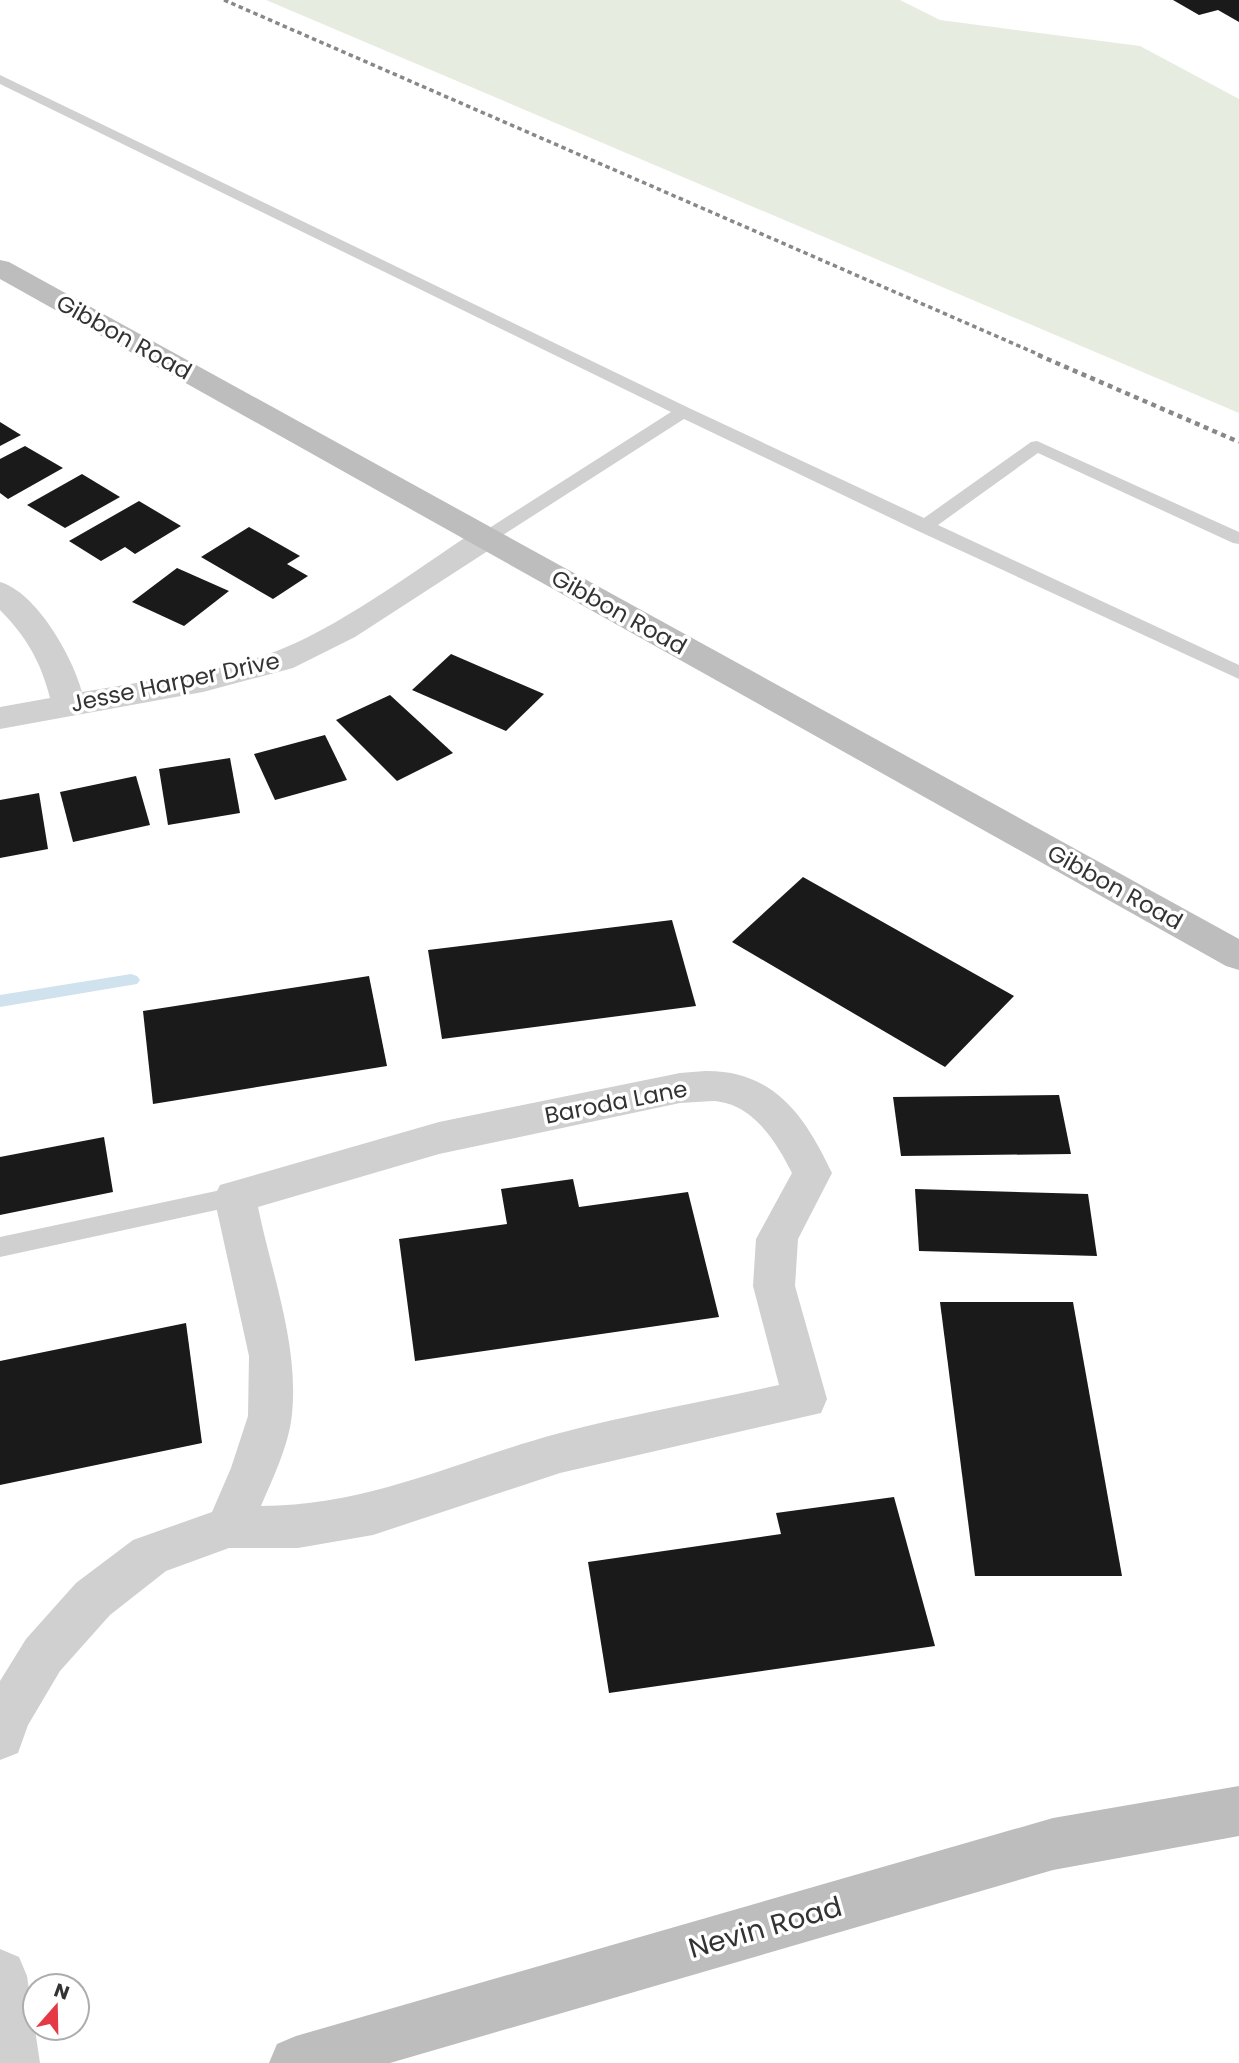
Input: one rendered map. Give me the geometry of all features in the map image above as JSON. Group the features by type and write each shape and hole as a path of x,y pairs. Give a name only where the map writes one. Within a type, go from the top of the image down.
{"main road":[{"name":"Gibbon Road","path":"0,268 1239,956"},
{"name":"Nevin Road","path":"296,2063 1053,1844 1239,1811"}],"street":[{"name":"Jesse Harper Drive","path":"0,718 203,681 281,661 344,630 486,538"},
{"path":"0,592 39,630 61,672 68,705"},
{"name":"Baroda Lane","path":"0,1736 7,1714 43,1655 93,1599 150,1555 229,1527 298,1527 373,1514 560,1453 805,1399 774,1286 777,1238 812,1172 799,1143 778,1118 746,1093 714,1085 680,1088 439,1138 329,1172 235,1197"},
{"path":"229,1527 254,1468 271,1416 271,1356 247,1262 235,1197"},
{"path":"0,1976 13,2063"}],"lane":[{"path":"0,79 683,412 1239,673"},
{"path":"486,538 683,412"},
{"path":"924,527 1037,446 1239,539"},
{"path":"0,1247 235,1197"}],"shaded area":[{"path":"266,0 900,0 940,20 1140,46 1239,99 1239,413"}],"building":[{"path":"1173,0 1239,0 1239,22 1218,10 1199,15"},
{"path":"0,422 21,435 0,446"},
{"path":"25,446 63,468 8,499 0,493 0,459"},
{"path":"82,474 120,497 65,528 27,505"},
{"path":"139,501 181,526 135,554 125,547 101,561 69,541"},
{"path":"249,527 300,556 287,564 308,576 273,599 201,557"},
{"path":"177,568 229,591 184,626 132,602"},
{"path":"451,654 544,694 506,731 412,690"},
{"path":"390,695 453,753 397,781 336,720"},
{"path":"325,735 347,780 275,800 254,754"},
{"path":"230,758 240,813 168,825 159,769"},
{"path":"136,776 150,825 73,842 60,792"},
{"path":"39,793 48,849 0,858 0,800"},
{"path":"803,877 1014,996 945,1067 732,942"},
{"path":"672,920 696,1006 442,1039 428,950"},
{"path":"369,976 387,1066 153,1104 143,1011"},
{"path":"1059,1095 1071,1154 901,1156 893,1097"},
{"path":"104,1137 113,1192 0,1215 0,1157"},
{"path":"573,1179 579,1207 688,1192 719,1317 415,1361 399,1239 507,1224 501,1189"},
{"path":"915,1189 1088,1194 1097,1256 919,1251"},
{"path":"940,1302 1073,1302 1122,1576 975,1576"},
{"path":"186,1323 202,1443 0,1485 0,1361"},
{"path":"894,1497 935,1646 609,1693 588,1562 781,1534 776,1513"}],"waterway":[{"path":"0,1001 131,980"}],"railway":[{"path":"224,0 1042,356"},
{"path":"1038,355 1239,442"}]}
